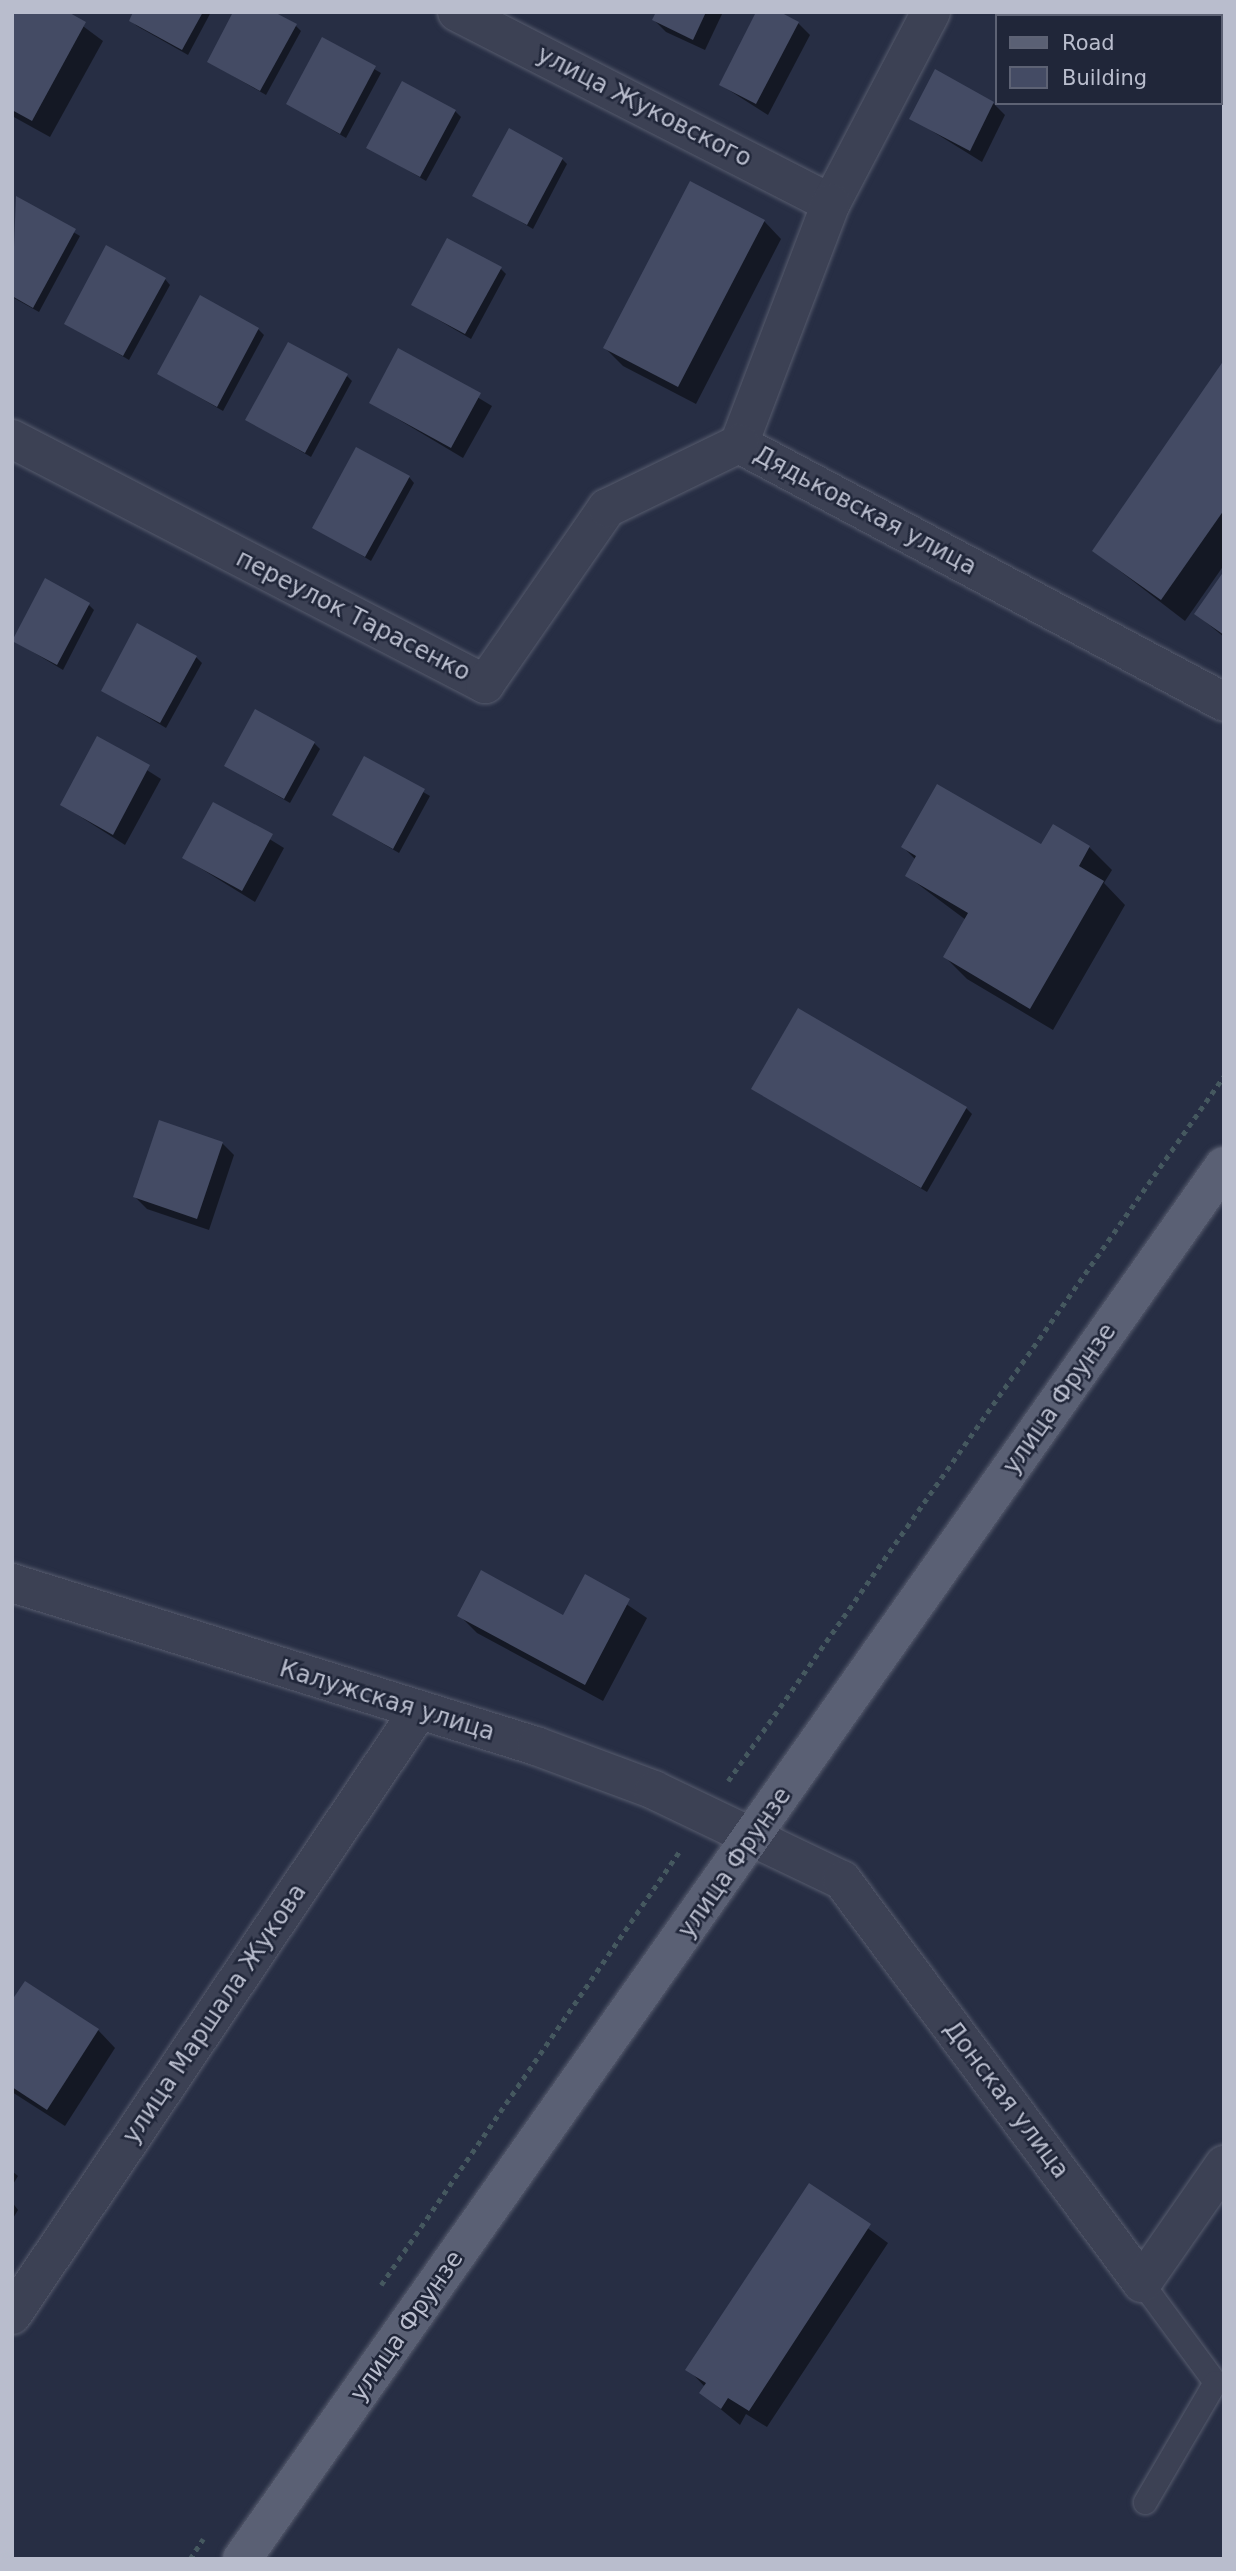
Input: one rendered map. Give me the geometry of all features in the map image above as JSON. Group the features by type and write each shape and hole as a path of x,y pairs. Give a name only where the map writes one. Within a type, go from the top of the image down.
{"main road":[{"name":"улица Фрунзе","path":"242,2559 755,1835 1224,1166"}],"street":[{"name":"улица Жуковского","path":"457,12 831,203"},
{"name":"Дядьковская улица","path":"931,12 831,203 739,444 1224,702"},
{"name":"переулок Тарасенко","path":"12,439 485,684 607,508 739,444"},
{"name":"Калужская улица","path":"12,1583 417,1713 536,1746 755,1835"},
{"name":"улица Маршала Жукова","path":"12,2315 417,1713"},
{"name":"Донская улица","path":"755,1835 842,1880 1142,2283"},
{"path":"1142,2283 1224,2165"}],"lane":[{"path":"1142,2283 1215,2382 1145,2502"}],"building":[{"path":"12,12 68,12 86,22 32,121 12,110"},
{"path":"133,12 203,12 182,50 129,21"},
{"path":"233,12 274,12 297,24 260,91 207,62"},
{"path":"656,12 706,12 693,40 652,20"},
{"path":"756,12 780,12 799,22 756,104 719,85"},
{"path":"322,37 376,66 340,134 286,104"},
{"path":"935,69 994,102 970,151 909,119"},
{"path":"402,81 456,110 420,177 366,148"},
{"path":"509,128 563,158 527,225 472,196"},
{"path":"690,181 765,220 678,387 603,348"},
{"path":"16,196 76,229 33,308 12,296"},
{"path":"447,238 502,267 465,334 411,305"},
{"path":"106,245 166,278 123,356 64,324"},
{"path":"200,295 259,328 217,407 157,374"},
{"path":"288,342 348,374 305,453 245,420"},
{"path":"398,348 481,393 451,448 369,403"},
{"path":"1224,360 1224,510 1161,600 1092,551"},
{"path":"356,447 410,476 365,557 312,528"},
{"path":"1224,571 1224,635 1194,614"},
{"path":"45,578 90,603 57,665 12,641"},
{"path":"137,623 197,656 160,723 101,691"},
{"path":"255,709 315,742 284,799 224,766"},
{"path":"97,736 150,765 113,835 60,805"},
{"path":"364,756 425,789 393,849 332,815"},
{"path":"937,784 1041,844 1053,824 1090,846 1079,866 1104,881 1030,1009 943,957 968,913 905,876 916,856 901,847"},
{"path":"213,802 273,834 242,891 182,858"},
{"path":"798,1008 967,1107 921,1188 751,1089"},
{"path":"159,1120 223,1142 197,1219 133,1197"},
{"path":"481,1570 563,1615 585,1574 630,1599 585,1685 457,1616"},
{"path":"25,1981 99,2029 47,2110 12,2087 12,2000"},
{"path":"809,2183 871,2224 749,2411 728,2398 721,2409 699,2393 706,2383 685,2370"}]}
